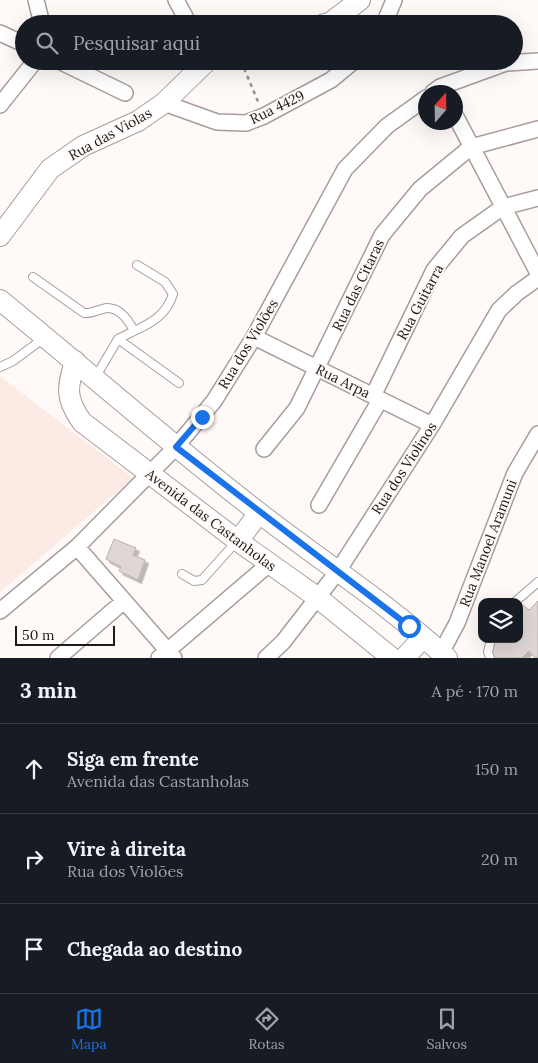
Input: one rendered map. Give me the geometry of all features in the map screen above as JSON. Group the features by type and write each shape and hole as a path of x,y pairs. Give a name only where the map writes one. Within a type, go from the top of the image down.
{"street":[{"path":"36,0 40,15"},
{"path":"176,0 184,15"},
{"path":"340,15 360,0"},
{"path":"388,15 394,0"},
{"path":"0,33 15,40"},
{"path":"523,62 538,61"},
{"path":"0,105 28,70"},
{"path":"78,70 125,93"},
{"name":"Rua das Violas","path":"0,236 50,169 82,146 138,120 164,103 198,70"},
{"name":"Rua 4429","path":"164,103 216,122 246,123 264,116 331,80 343,70"},
{"path":"453,85 489,70"},
{"name":"Rua dos Violões","path":"0,612 77,547 151,475 214,401 254,337 345,169 387,126 418,104"},
{"name":"Rua das Citaras","path":"264,449 297,408 382,235 420,189 471,147 538,129"},
{"path":"462,130 538,273"},
{"name":"Rua Guitarra","path":"319,505 377,398 434,270 462,236 503,207 538,198"},
{"name":"Rua dos Violinos","path":"266,658 283,642 338,571 432,425 499,310 517,292 538,278"},
{"path":"0,300 75,360 176,447 444,655"},
{"name":"Rua Arpa","path":"254,337 432,425"},
{"path":"70,403 69,379 75,360"},
{"path":"70,403 75,391 88,385 119,398"},
{"name":"Avenida das Castanholas","path":"70,403 82,422 238,541 318,598 392,658"},
{"name":"Rua Manoel Aramuni","path":"444,655 515,474 538,434"},
{"path":"238,541 259,513"},
{"path":"77,547 124,601 167,656 269,564"},
{"path":"58,658 124,601"},
{"path":"404,658 423,638"}],"lane":[{"path":"95,378 118,339 155,322 170,304 173,294 165,282 136,265"},
{"path":"33,277 84,313 107,308 116,310 129,322 134,331"},
{"path":"0,367 13,361 46,337"},
{"path":"118,339 179,383"},
{"path":"182,574 194,581 202,580 238,541"},
{"path":"520,598 538,582"},
{"path":"490,643 488,652 490,658"}],"path":[{"path":"245,70 264,116"}],"shaded area":[{"path":"0,376 133,478 0,592"}],"building":[{"path":"114,539 136,548 133,555 145,560 138,580 119,571 121,567 106,559"},
{"path":"538,601 538,658 535,658 529,651 522,658 493,658 489,652 495,643 523,643 523,605 529,610"}],"route":[{"path":"202,417 176,447 259,513 409,626"}]}
